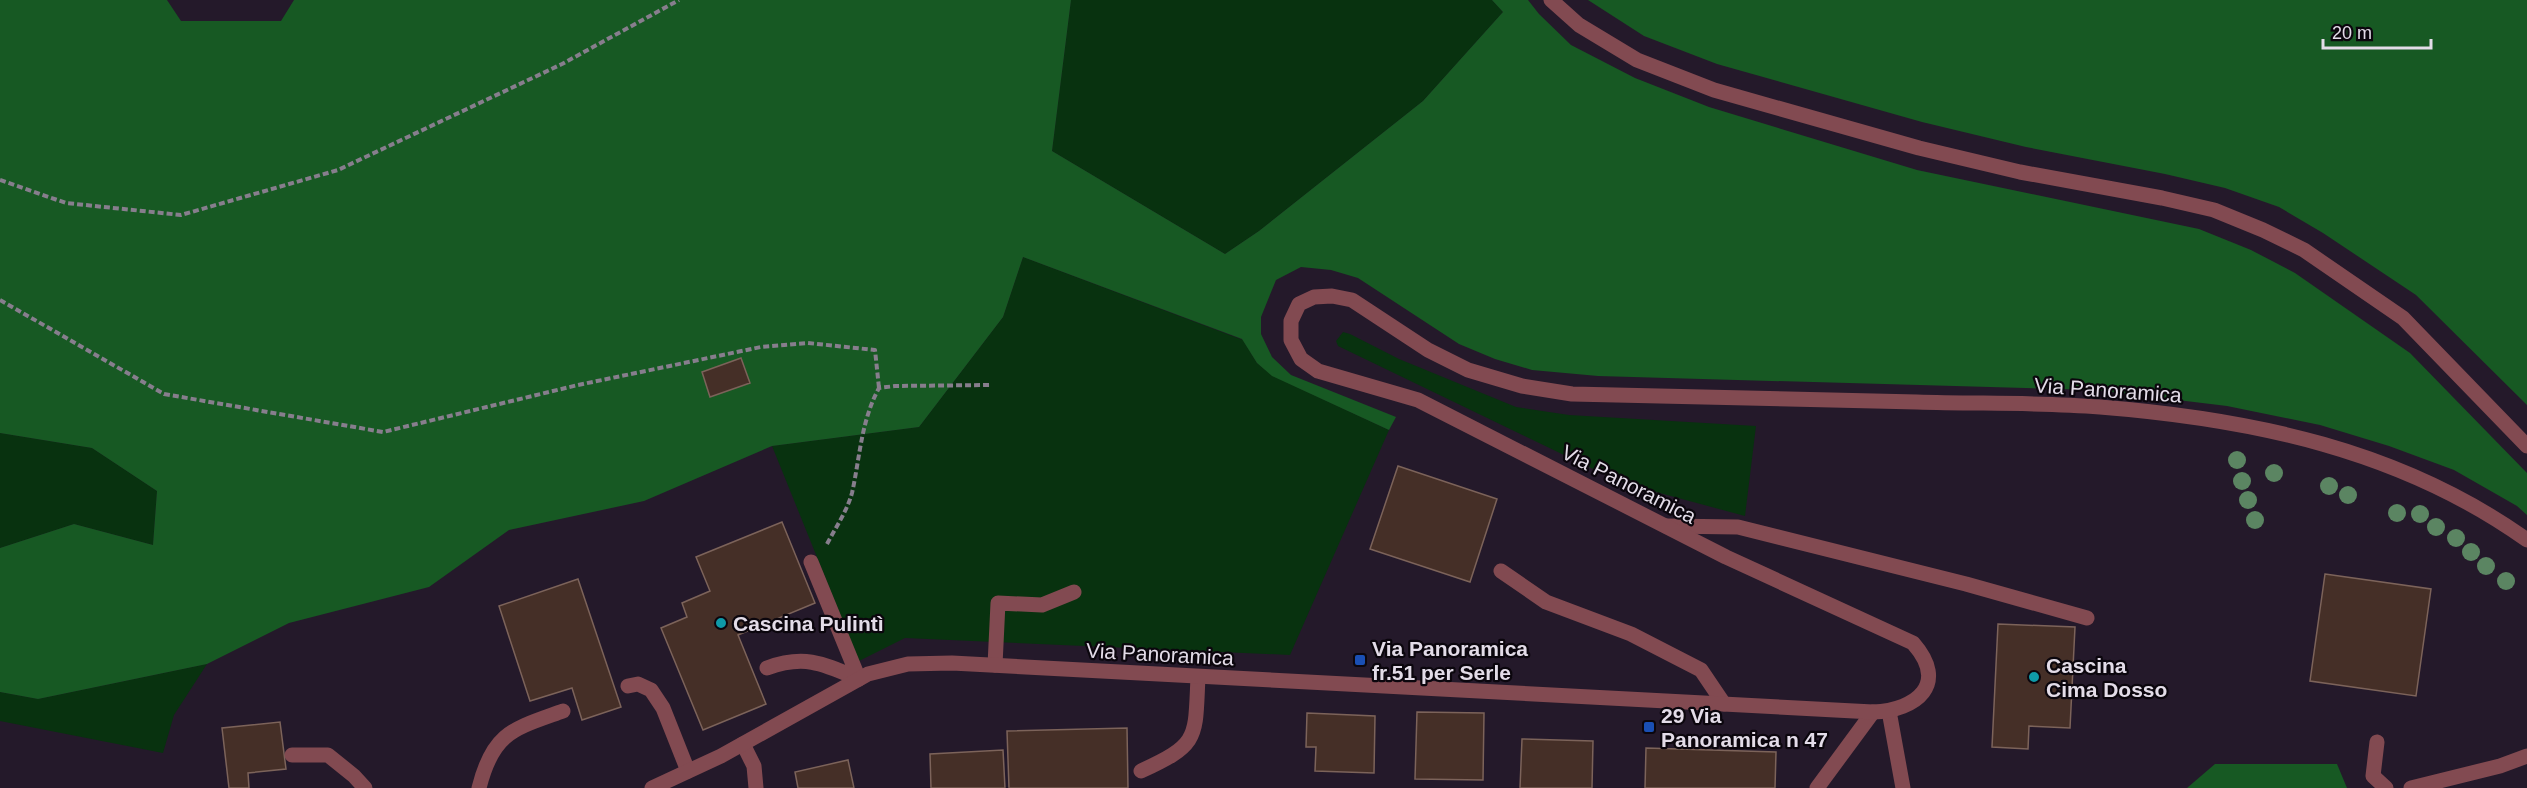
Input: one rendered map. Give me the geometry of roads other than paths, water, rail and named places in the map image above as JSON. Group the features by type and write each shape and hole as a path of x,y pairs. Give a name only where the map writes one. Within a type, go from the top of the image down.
{"street":[{"path":"1551,0 1580,25 1637,60 1714,90 1919,148 1998,167 2214,210 2263,230 2304,250 2403,318 2527,446"},
{"name":"Via Panoramica","path":"652,788 743,744 868,674 908,664 995,665 1873,712 1905,707 1919,697 1926,687 1929,673 1923,655 1913,643 1726,557 1419,400 1318,370 1301,359 1291,340 1291,321 1299,304 1314,297 1332,296 1352,300 1428,350 1468,370 1522,386 1572,394 2098,407 2220,420 2313,440 2386,463 2490,513 2527,540"},
{"path":"1666,526 1738,527 1966,584 2087,618"},
{"path":"811,561 859,679"},
{"path":"1501,572 1546,602 1630,634 1701,670 1724,704"},
{"path":"995,665 998,603 1042,605 1074,592"},
{"path":"767,668 786,661 816,661 859,679"},
{"path":"1141,771 1166,760 1185,746 1195,729 1198,677"},
{"path":"628,686 638,684 651,690 663,708 688,771"},
{"path":"479,788 485,765 500,740 515,729 563,711"},
{"path":"1889,711 1902,788"},
{"path":"1817,788 1873,712"},
{"path":"2377,742 2373,776 2386,788"},
{"path":"743,744 754,766 756,788"},
{"path":"292,755 328,755 365,788"},
{"path":"2411,788 2500,766 2527,756"}],"place":[{"name":"Cascina Pulintì","path":"721,623"},
{"name":"Via Panoramica fr.51 per Serle","path":"1360,660"},
{"name":"Cascina Cima Dosso","path":"2034,677"},
{"name":"29 Via Panoramica n 47","path":"1649,727"}]}
